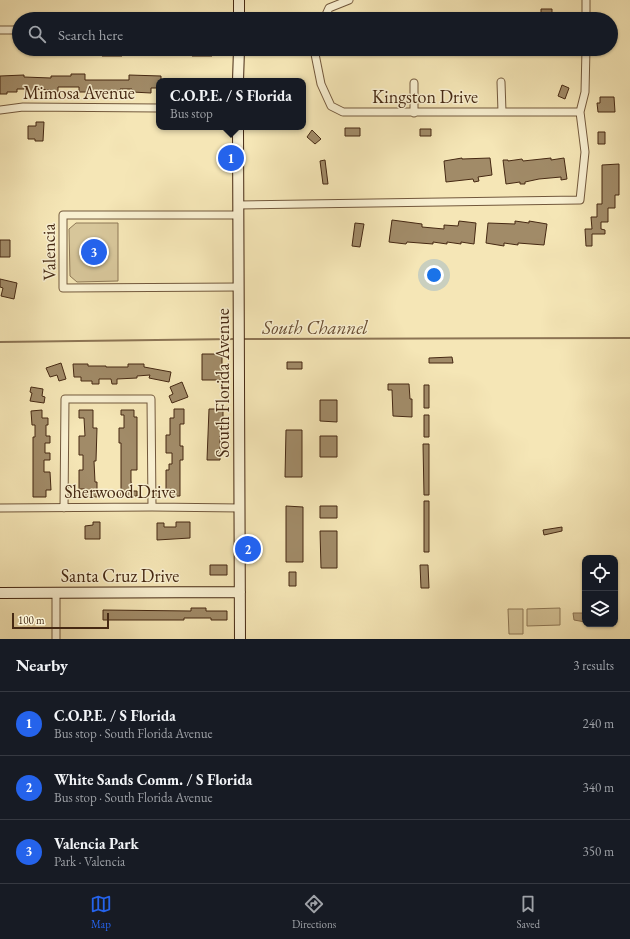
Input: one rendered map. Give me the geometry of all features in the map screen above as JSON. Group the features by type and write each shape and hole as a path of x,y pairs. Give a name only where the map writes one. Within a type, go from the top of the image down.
{"main road":[{"path":"239,0 239,12"},
{"path":"238,78 239,56"},
{"name":"South Florida Avenue","path":"238,130 240,639"},
{"name":"Santa Cruz Drive","path":"0,593 240,592"}],"street":[{"path":"327,12 329,8 349,0"},
{"path":"586,0 586,12"},
{"path":"0,30 12,30"},
{"name":"Kingston Drive","path":"315,56 321,84 330,106 343,112 580,112"},
{"path":"238,210 580,200 585,152 580,112 585,92 586,56"},
{"path":"501,82 502,112"},
{"path":"414,83 414,113"},
{"name":"Mimosa Avenue","path":"0,110 23,107 156,108"},
{"name":"Valencia","path":"238,210 63,215 63,288 239,287"},
{"path":"64,508 65,399 151,399 152,507"},
{"name":"Sherwood Drive","path":"0,508 240,508"},
{"path":"56,593 56,639"}],"shaded area":[{"path":"76,223 118,223 118,281 77,282 70,276 69,229"},
{"path":"560,608 560,625 527,626 527,609"},
{"path":"508,609 523,609 523,634 509,634"},
{"path":"573,613 582,613 582,621 574,620"}],"building":[{"path":"541,9 552,9 552,12 541,12"},
{"path":"71,74 85,74 85,80 129,80 129,75 161,76 161,78 156,78 156,88 151,88 151,93 132,92 132,89 120,89 120,92 79,92 79,87 58,87 58,92 35,89 35,92 29,92 29,89 17,89 17,92 0,94 0,76 24,75 24,77 51,78 51,76 71,76"},
{"path":"562,85 569,88 565,99 558,96"},
{"path":"600,97 614,97 615,112 598,112 597,103 600,103"},
{"path":"36,122 44,122 43,141 28,139 28,126 36,126"},
{"path":"345,128 360,128 360,136 345,136"},
{"path":"420,129 431,129 431,136 420,136"},
{"path":"312,130 321,139 315,144 307,137"},
{"path":"598,132 605,132 605,144 598,144"},
{"path":"462,158 490,158 492,175 478,177 479,181 474,182 473,179 446,182 444,161"},
{"path":"551,158 551,160 564,158 567,179 561,180 561,177 539,179 525,182 525,184 520,184 520,182 506,184 503,160 508,161 522,159 523,161"},
{"path":"325,160 328,184 323,184 320,161"},
{"path":"619,164 619,195 615,195 615,208 608,208 608,222 601,222 601,229 605,230 605,234 592,234 592,246 586,246 585,229 592,229 591,217 597,217 597,204 602,204 602,165"},
{"path":"392,220 422,224 422,227 444,229 444,225 458,226 459,221 476,223 474,244 461,242 461,244 447,242 447,244 433,242 433,244 407,242 406,244 389,242"},
{"path":"515,221 529,223 529,221 547,224 544,245 518,243 518,245 504,243 504,246 486,243 488,223 515,224"},
{"path":"355,223 364,224 360,247 352,246"},
{"path":"0,240 10,240 10,257 0,257"},
{"path":"0,279 17,283 14,299 1,296 3,288 0,287"},
{"path":"202,354 222,354 222,380 202,380"},
{"path":"452,357 453,363 429,363 429,358"},
{"path":"287,362 302,362 302,369 287,369"},
{"path":"61,363 66,379 59,381 57,375 50,377 46,368"},
{"path":"73,364 128,367 128,364 144,364 144,367 171,372 169,382 149,378 150,375 137,376 137,378 117,379 117,384 112,384 111,379 99,379 99,384 92,384 92,381 81,381 81,377 74,377"},
{"path":"182,382 188,397 172,403 169,396 173,394 170,387"},
{"path":"388,384 409,384 410,399 412,399 412,417 393,416 392,390 388,390"},
{"path":"424,385 429,385 429,408 424,408"},
{"path":"31,387 43,389 42,396 45,397 44,403 30,401 32,393 30,392"},
{"path":"320,400 337,400 337,422 320,421"},
{"path":"174,409 184,409 184,424 180,424 180,446 183,446 183,460 180,460 180,496 169,496 169,489 166,489 166,470 169,470 169,464 172,464 172,453 166,453 166,435 170,435 170,418 174,418"},
{"path":"209,409 223,409 223,434 220,434 220,460 207,460"},
{"path":"42,410 42,418 48,418 48,425 46,425 46,436 50,436 50,443 45,443 45,453 50,453 50,460 44,460 44,472 50,472 51,490 46,490 46,497 33,497 33,437 35,437 35,425 32,425 31,411"},
{"path":"79,410 93,410 93,428 97,428 96,461 94,461 95,482 97,482 97,497 84,496 85,489 79,489 79,470 83,470 83,455 79,455 79,436 85,436 84,418 79,418"},
{"path":"121,410 134,410 134,417 137,417 137,470 131,470 131,481 132,491 137,491 137,496 121,496 121,443 119,443 119,428 124,428 124,415 121,415"},
{"path":"424,415 429,415 429,437 424,437"},
{"path":"286,430 302,430 302,477 285,477"},
{"path":"320,436 337,436 337,457 320,457"},
{"path":"423,444 429,444 429,495 424,495"},
{"path":"424,501 429,501 429,552 424,552"},
{"path":"286,506 303,507 303,562 286,562"},
{"path":"320,506 337,506 337,518 320,518"},
{"path":"93,522 100,522 100,539 85,539 85,526 93,525"},
{"path":"176,522 190,522 190,538 157,540 157,523 164,523 164,527 176,527"},
{"path":"562,527 562,531 544,535 543,530"},
{"path":"320,531 337,531 337,568 321,568"},
{"path":"210,565 227,565 227,575 210,575"},
{"path":"420,565 428,565 429,588 421,588"},
{"path":"289,572 296,572 296,586 289,586"},
{"path":"191,608 206,608 206,611 227,611 227,620 211,620 211,618 184,618 184,620 103,620 103,610 191,611"}],"waterway":[{"name":"South Channel","path":"241,339 630,338"},
{"name":"South Channel","path":"0,342 235,339"}],"place":[{"name":"C.O.P.E. / S Florida","path":"231,158"},
{"name":"Valencia Park","path":"94,252"},
{"name":"White Sands Comm. / S Florida","path":"248,549"}]}
